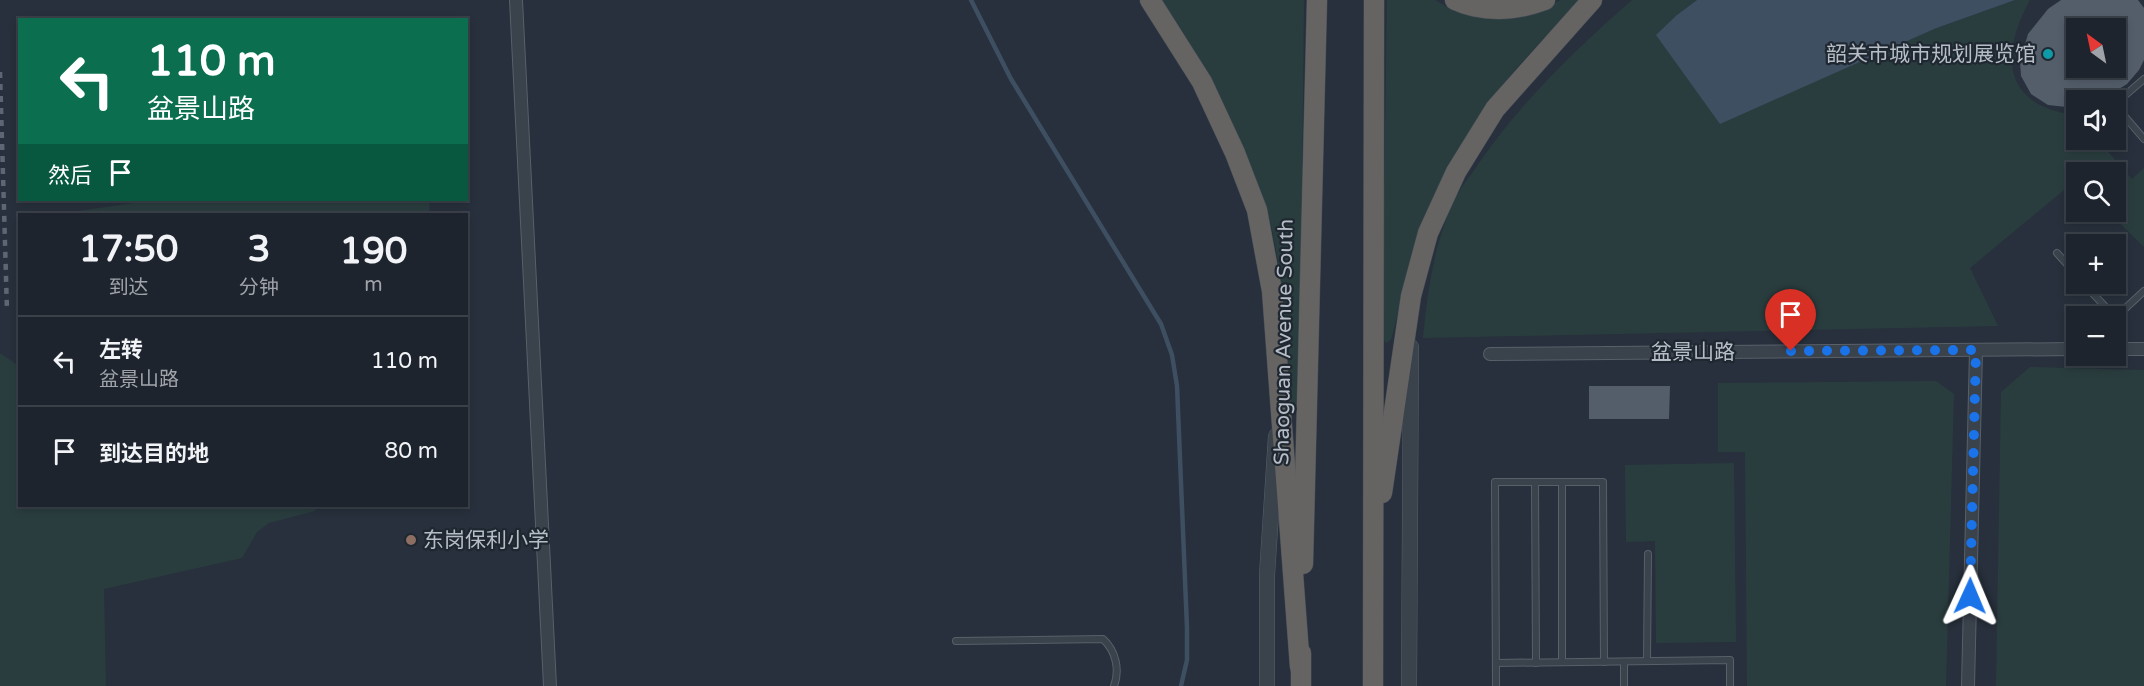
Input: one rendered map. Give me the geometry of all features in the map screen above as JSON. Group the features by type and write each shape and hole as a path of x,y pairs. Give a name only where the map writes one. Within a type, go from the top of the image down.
{"highway":[{"path":"1150,0 1202,82 1235,153 1257,210 1272,291 1300,676"},
{"name":"Shaoguan Avenue South","path":"1300,676 1317,0"},
{"path":"1374,0 1372,564 1374,686"},
{"path":"1455,0 1485,9 1512,9 1545,0"},
{"path":"1372,564 1411,296 1428,233 1456,172 1479,133 1515,83 1592,0"}],"street":[{"path":"516,0 550,686"},
{"path":"1409,686 1411,296"},
{"name":"盆景山路","path":"1490,354 2066,348"},
{"path":"2126,349 2144,349"},
{"path":"1968,686 1976,350"},
{"path":"1267,686 1267,575 1279,400"}],"lane":[{"path":"2126,95 2144,79"},
{"path":"2126,118 2144,139"},
{"path":"2057,253 2066,263"},
{"path":"2126,307 2144,291"},
{"path":"2093,294 2104,306"},
{"path":"1496,686 1495,482 1603,482 1604,662"},
{"path":"1535,482 1536,663"},
{"path":"1562,482 1562,662"},
{"path":"1647,661 1648,554"},
{"path":"956,641 1103,639 1109,645 1117,667 1114,686"},
{"path":"1496,663 1730,660 1730,686"},
{"path":"1624,662 1624,686"}],"shaded area":[{"path":"1161,0 1304,0 1300,397 1296,409 1292,407 1290,399 1277,259 1271,225 1262,196 1246,155 1209,78"},
{"path":"1387,0 1435,0 1451,9 1468,14 1548,6 1561,0 1580,0 1506,81 1468,134 1432,208 1405,287 1391,340 1386,343 1382,337"},
{"path":"1632,0 1697,0 1677,15 1934,29 2015,0 2030,0 2014,40 2012,59 2014,75 2021,89 2034,101 2052,110 2066,113 2066,150 2107,150 2117,162 2066,162 2066,188 1970,268 1998,326 1423,338 1437,248 1448,214 1458,193 1513,118 1591,37"},
{"path":"2144,168 2144,247 2118,222 2126,222 2126,172 2132,179"},
{"path":"147,201 430,201 429,213 65,213"},
{"path":"0,353 18,365 18,507 317,507 315,511 269,523 257,532 242,558 104,589 106,686 0,686"},
{"path":"2030,367 2144,370 2144,686 1996,686 2001,392"},
{"path":"1936,381 1954,394 1946,686 1747,686 1745,452 1718,452 1718,383"},
{"path":"1734,463 1736,642 1656,643 1655,541 1626,542 1625,465"}],"water":[{"path":"1697,0 2015,0 1934,29 1720,124 1656,35"}],"building":[{"name":"韶关市城市规划展览馆","path":"2061,0 2138,0 2144,8 2144,60 2127,84 2117,90 2066,90 2066,107 2048,105 2031,94 2021,76 2020,62 2028,34 2048,9"},
{"path":"1589,386 1670,386 1669,419 1589,419"}],"waterway":[{"path":"971,0 1011,79 1161,324 1172,355 1177,386 1187,628 1187,660 1181,686"}],"railway":[{"path":"0,72 7,311"}],"place":[{"name":"韶关市城市规划展览馆","path":"2048,54"},
{"name":"东岗保利小学","path":"411,540"}],"route":[{"path":"1791,351 1976,350 1970,596"}]}
